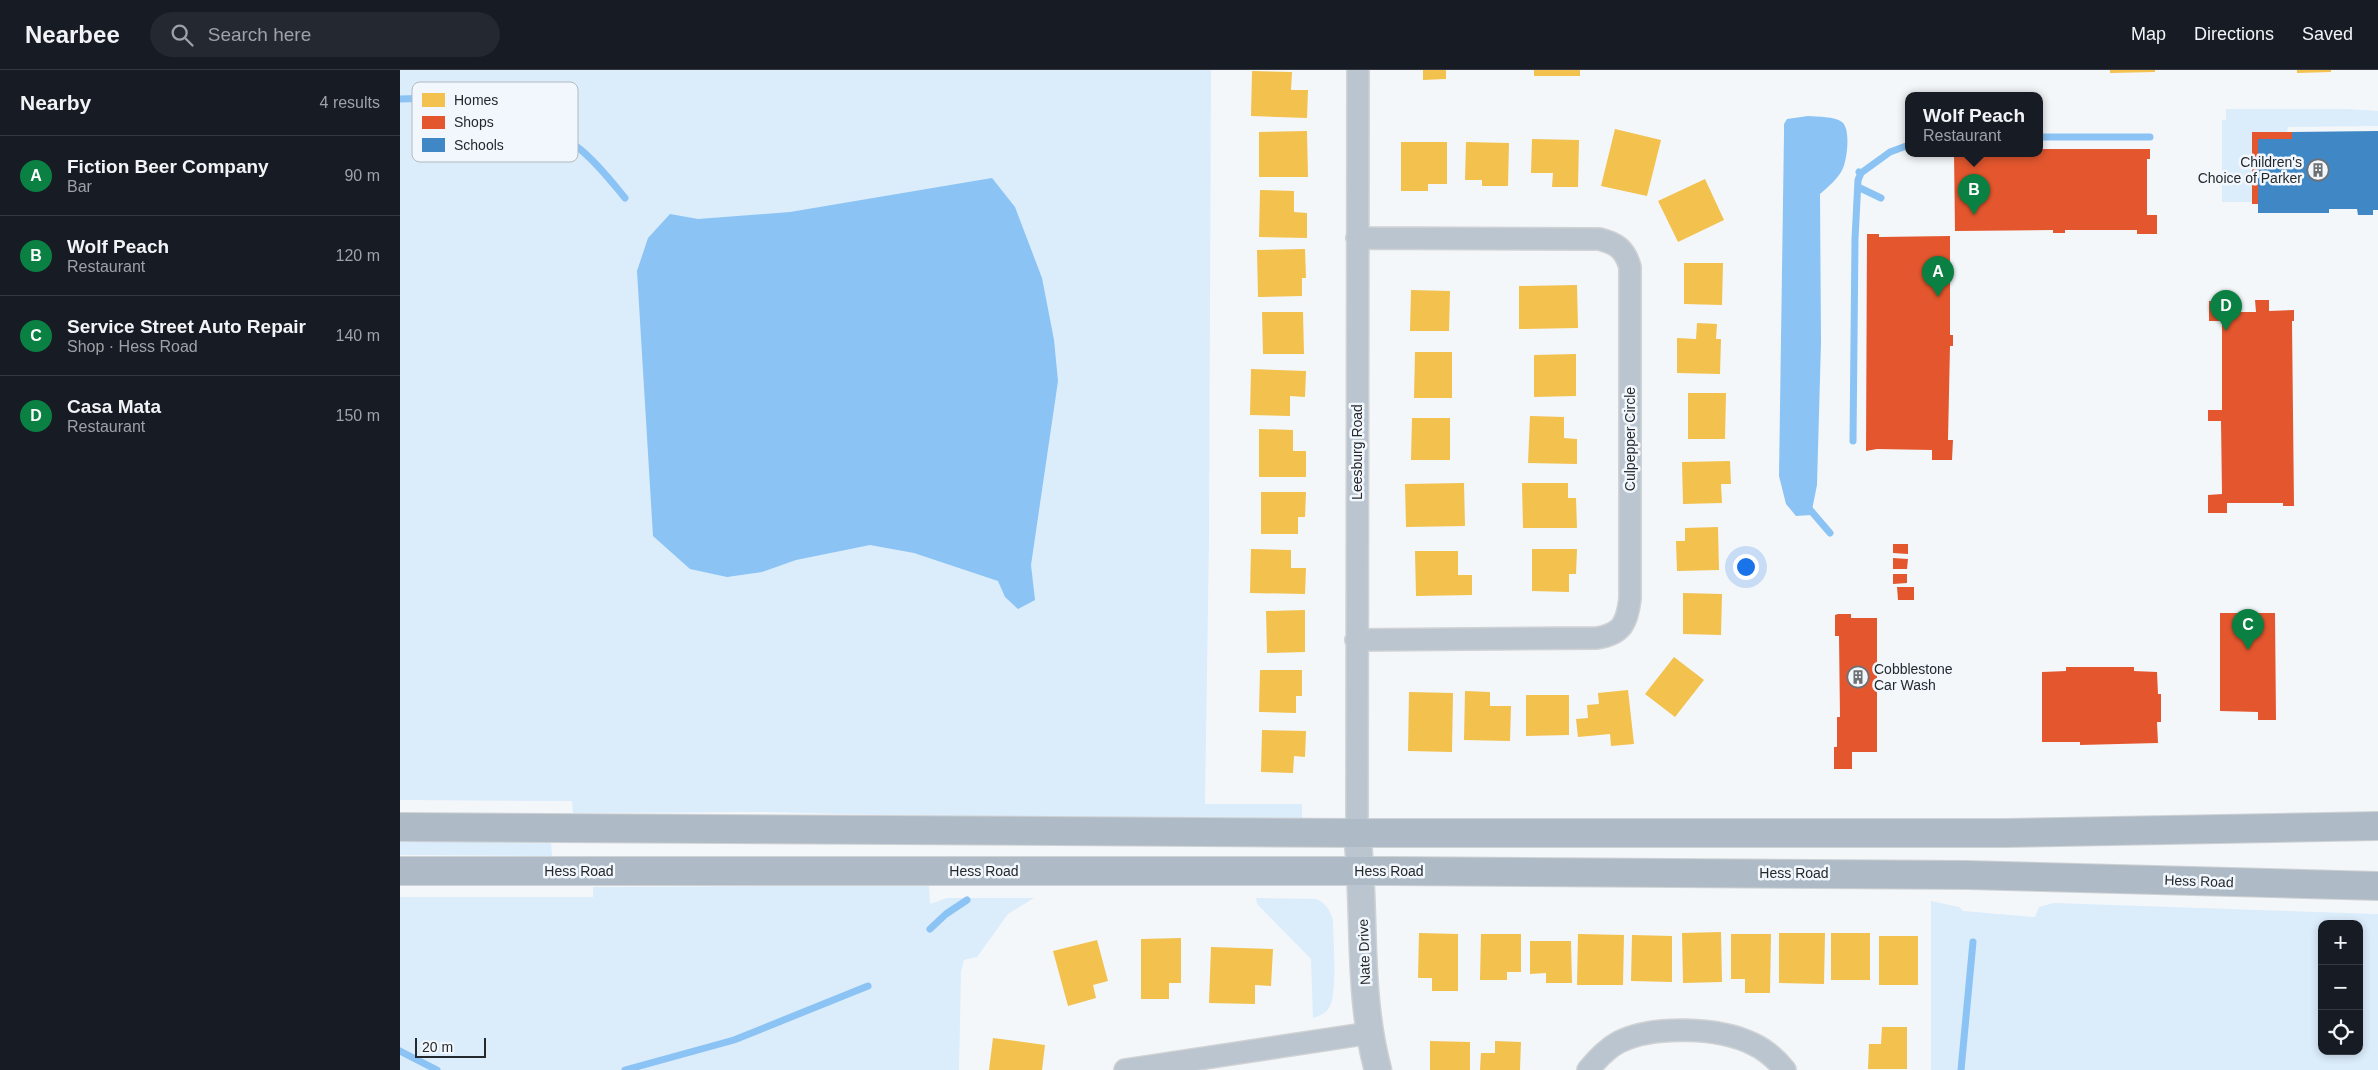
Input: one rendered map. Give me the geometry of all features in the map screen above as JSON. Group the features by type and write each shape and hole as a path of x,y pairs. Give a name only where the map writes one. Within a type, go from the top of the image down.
{"main road":[{"path":"400,827 1357,833 2004,834 2378,826"},
{"name":"Hess Road","path":"400,871 1362,871 2002,875 2378,886"}],"street":[{"name":"Leesburg Road","path":"1357,833 1358,70"},
{"name":"Culpepper Circle","path":"1356,640 1597,638 1609,636 1623,625 1628,616 1630,599 1630,267 1627,255 1613,242 1599,239 1357,238"},
{"name":"Nate Drive","path":"1357,833 1362,871 1364,984 1370,1033 1378,1070"},
{"path":"1588,1070 1600,1056 1620,1042 1651,1033 1686,1031 1707,1032 1744,1040 1768,1054 1785,1070"},
{"path":"1125,1070 1370,1033"}],"shaded area":[{"path":"400,70 1211,70 1209,540 1205,804 1302,804 1302,818 927,816 762,812 573,813 572,801 400,800"},
{"path":"2226,109 2347,109 2378,111 2378,126 2288,127 2287,132 2252,132 2252,202 2222,202 2222,120 2226,120"},
{"path":"400,841 551,842 552,856 400,855"},
{"path":"929,885 930,904 947,898 1034,898 1008,914 977,957 964,960 961,972 959,1070 400,1070 400,897 593,897 593,887"},
{"path":"1256,898 1316,899 1322,902 1329,910 1333,921 1334,966 1332,1001 1326,1012 1313,1018 1311,959 1257,904"},
{"path":"1931,901 1959,907 1963,911 2035,917 2039,907 2054,903 2378,914 2378,1070 1931,1070"}],"water":[{"path":"1808,116 1830,118 1842,122 1847,131 1847,144 1846,158 1841,172 1820,194 1821,342 1817,485 1811,515 1796,516 1786,504 1779,476 1784,124 1787,119"},
{"path":"992,178 1015,207 1042,278 1054,340 1058,381 1031,565 1035,600 1018,609 1005,597 998,581 914,553 870,545 796,560 762,572 727,577 690,569 653,536 637,271 648,238 670,214 698,219 790,212"}],"building: Homes":[{"path":"1423,70 1446,70 1446,79 1423,80"},
{"path":"1534,70 1580,70 1580,76 1534,76"},
{"path":"2110,70 2155,70 2155,72 2110,73"},
{"path":"2297,70 2331,70 2331,72 2297,73"},
{"path":"1252,71 1292,72 1291,90 1308,90 1307,118 1251,116"},
{"path":"1615,129 1661,140 1647,196 1601,186"},
{"path":"1307,131 1308,177 1259,177 1259,132"},
{"path":"1532,139 1579,140 1578,187 1552,187 1553,173 1531,173"},
{"path":"1401,142 1447,142 1447,184 1428,184 1428,191 1401,191"},
{"path":"1466,142 1509,143 1508,186 1482,186 1482,180 1465,180"},
{"path":"1705,179 1724,220 1678,242 1658,201"},
{"path":"1260,190 1294,191 1294,212 1307,213 1307,238 1259,237"},
{"path":"1305,249 1306,278 1302,278 1302,296 1258,297 1257,250"},
{"path":"1684,263 1723,263 1722,305 1684,304"},
{"path":"1577,285 1578,328 1519,329 1519,286"},
{"path":"1411,290 1450,291 1449,331 1410,331"},
{"path":"1262,312 1303,312 1304,354 1263,354"},
{"path":"1697,323 1717,324 1716,339 1721,339 1720,374 1677,373 1677,338 1696,339"},
{"path":"1415,352 1452,352 1452,398 1414,398"},
{"path":"1576,354 1576,396 1534,397 1534,355"},
{"path":"1251,369 1306,371 1305,397 1290,396 1290,416 1250,415"},
{"path":"1688,393 1726,393 1725,439 1688,439"},
{"path":"1530,416 1564,417 1564,438 1577,439 1577,464 1528,463"},
{"path":"1412,418 1450,418 1450,460 1411,460"},
{"path":"1259,429 1293,430 1293,451 1306,451 1306,477 1259,477"},
{"path":"1730,461 1731,484 1721,484 1722,503 1683,504 1682,462"},
{"path":"1464,483 1465,526 1406,527 1405,484"},
{"path":"1522,483 1568,483 1568,498 1576,498 1577,528 1523,528"},
{"path":"1261,492 1306,492 1305,517 1298,517 1298,534 1261,534"},
{"path":"1718,527 1719,570 1677,571 1676,541 1685,541 1685,528"},
{"path":"1251,549 1291,550 1291,568 1306,568 1305,594 1250,593"},
{"path":"1532,549 1577,549 1576,574 1569,574 1569,592 1532,591"},
{"path":"1415,551 1458,551 1458,575 1472,575 1472,595 1416,596"},
{"path":"1683,593 1722,594 1721,635 1683,634"},
{"path":"1305,610 1305,652 1267,653 1266,611"},
{"path":"1674,657 1704,680 1675,717 1645,694"},
{"path":"1260,670 1302,670 1302,696 1296,696 1296,713 1259,712"},
{"path":"1628,690 1634,744 1611,746 1610,734 1578,737 1576,719 1588,718 1587,705 1599,704 1598,693"},
{"path":"1465,691 1490,692 1490,706 1511,706 1510,741 1464,740"},
{"path":"1409,692 1453,693 1452,752 1408,751"},
{"path":"1526,695 1569,695 1569,735 1526,736"},
{"path":"1262,730 1306,731 1305,757 1294,756 1293,773 1261,772"},
{"path":"1721,932 1722,982 1683,983 1682,933"},
{"path":"1419,933 1458,934 1458,991 1432,991 1432,978 1418,978"},
{"path":"1779,933 1825,933 1824,984 1779,983"},
{"path":"1831,933 1870,933 1870,980 1831,980"},
{"path":"1481,934 1521,934 1521,972 1507,972 1507,980 1480,980"},
{"path":"1578,934 1624,935 1623,985 1577,985"},
{"path":"1731,934 1771,934 1770,993 1745,993 1745,979 1731,979"},
{"path":"1632,935 1672,936 1672,982 1631,981"},
{"path":"1879,936 1918,936 1918,985 1879,985"},
{"path":"1181,938 1181,983 1169,983 1169,999 1141,999 1141,939"},
{"path":"1097,940 1108,981 1093,985 1096,998 1068,1006 1053,951"},
{"path":"1530,941 1571,941 1572,983 1546,983 1546,973 1530,974"},
{"path":"1211,947 1273,949 1271,986 1255,985 1255,1004 1209,1003"},
{"path":"1882,1027 1907,1027 1907,1069 1868,1069 1869,1044 1881,1044"},
{"path":"993,1038 1045,1045 1042,1070 989,1070"},
{"path":"1430,1041 1470,1042 1470,1070 1430,1070"},
{"path":"1495,1041 1521,1042 1520,1070 1480,1070 1481,1053 1495,1053"}],"building: Shops":[{"path":"2252,132 2292,132 2292,139 2258,139 2258,204 2252,204"},
{"path":"2043,149 2150,149 2150,159 2147,159 2147,215 2157,215 2157,234 2137,234 2137,230 2065,230 2065,233 2053,233 2053,230 1955,231 1954,157 2043,157"},
{"path":"1867,234 1879,234 1879,237 1950,236 1950,335 1953,335 1953,346 1950,346 1948,440 1953,440 1952,460 1932,460 1932,450 1877,449 1866,451"},
{"path":"2255,300 2269,300 2269,311 2294,310 2294,321 2292,321 2294,506 2283,506 2283,503 2227,503 2227,513 2208,513 2208,495 2222,494 2221,421 2208,421 2208,410 2222,410 2222,321 2209,321 2209,301 2229,301 2229,312 2256,312"},
{"path":"1893,544 1908,544 1908,554 1893,553"},
{"path":"1893,558 1908,559 1907,569 1893,569"},
{"path":"1893,574 1907,574 1907,583 1893,584"},
{"path":"1897,587 1914,587 1914,600 1898,600"},
{"path":"2220,613 2275,613 2276,720 2258,720 2258,712 2220,711"},
{"name":"Cobblestone Car Wash","path":"1851,614 1851,618 1877,618 1877,752 1852,752 1852,769 1834,769 1834,747 1837,747 1837,717 1840,717 1839,636 1835,636 1835,615"},
{"path":"2066,667 2134,667 2134,671 2157,672 2158,694 2161,694 2161,722 2157,722 2158,743 2080,745 2080,742 2042,742 2042,672 2066,671"}],"building: Schools":[{"name":"Children's Choice of Parker","path":"2378,131 2378,210 2373,210 2373,215 2358,215 2357,209 2329,209 2329,213 2258,213 2258,139 2292,139 2292,132"}],"waterway":[{"path":"400,99 412,99"},
{"path":"2043,137 2150,137"},
{"path":"1859,172 1861,173 1890,152 1905,146"},
{"path":"578,148 604,173 625,198"},
{"path":"1853,441 1855,239 1858,180 1861,173"},
{"path":"1858,187 1881,198"},
{"path":"1806,505 1830,533"},
{"path":"930,929 946,914 967,900"},
{"path":"1961,1070 1973,942"},
{"path":"625,1070 734,1040 868,986"},
{"path":"400,1051 437,1070"}],"place":[{"name":"Children's Choice of Parker","path":"2318,170"},
{"name":"Wolf Peach","path":"1974,215"},
{"name":"Fiction Beer Company","path":"1938,297"},
{"name":"Casa Mata","path":"2226,331"},
{"name":"Service Street Auto Repair","path":"2248,650"},
{"name":"Cobblestone Car Wash","path":"1858,677"}]}
